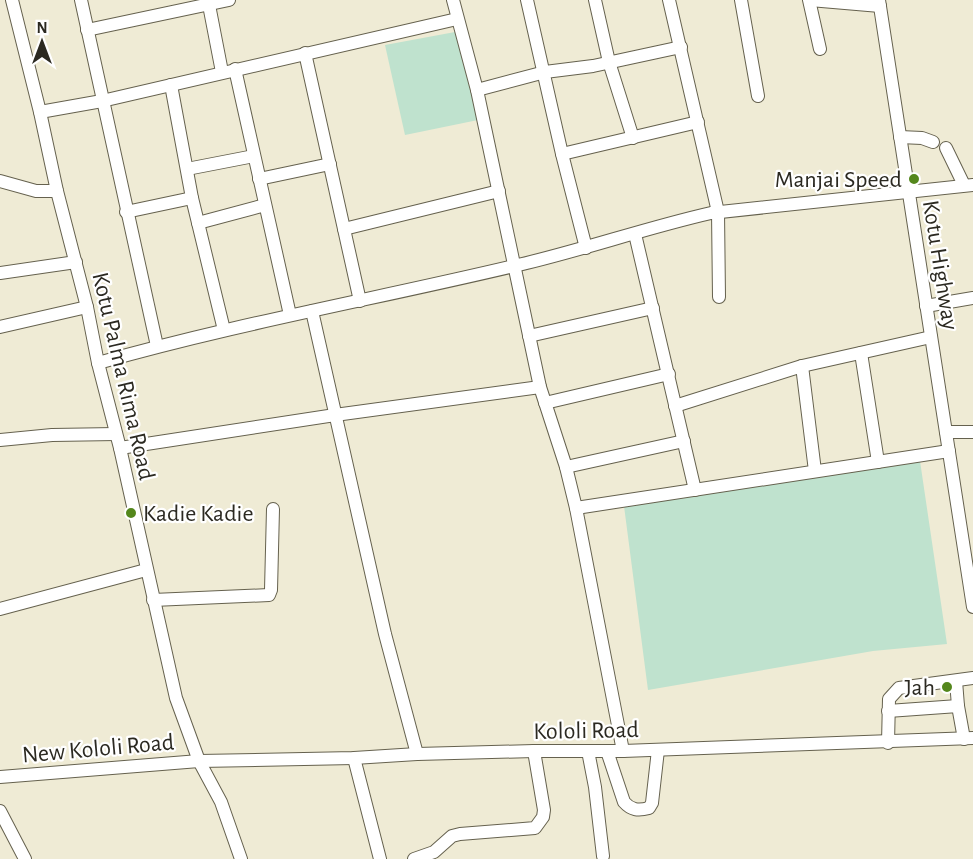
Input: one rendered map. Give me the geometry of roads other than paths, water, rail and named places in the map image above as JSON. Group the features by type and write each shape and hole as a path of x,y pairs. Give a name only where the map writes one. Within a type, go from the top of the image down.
{"street":[{"name":"Kotu Palma Rima Road","path":"12,0 57,192 87,307 176,698 199,761 221,802 241,859"},
{"path":"81,0 157,346"},
{"path":"87,30 182,5 209,5 229,0"},
{"path":"453,0 477,90 540,387 566,467 576,508 623,751"},
{"path":"527,0 586,249"},
{"path":"595,0 609,62 633,138"},
{"path":"669,0 718,212 719,297"},
{"path":"741,0 758,96"},
{"path":"820,49 810,0 879,3"},
{"name":"Kotu Highway","path":"879,3 973,607"},
{"path":"209,5 254,156 290,315"},
{"path":"40,112 102,101 457,19"},
{"path":"477,90 545,72 681,47"},
{"path":"305,53 360,301"},
{"path":"171,85 192,198 224,330"},
{"path":"562,154 698,122"},
{"path":"900,137 922,138 933,142"},
{"path":"98,363 224,330 586,249 675,221 718,212 969,185 945,148"},
{"path":"187,169 254,156"},
{"path":"260,179 330,164"},
{"path":"0,181 36,191 57,192"},
{"path":"344,229 499,192"},
{"path":"126,212 192,198"},
{"path":"198,223 265,205"},
{"path":"635,234 695,490"},
{"path":"0,273 76,262"},
{"path":"926,306 973,298"},
{"path":"0,327 87,307"},
{"path":"529,336 653,308"},
{"path":"312,311 385,634 417,754"},
{"path":"675,406 802,366 931,337"},
{"path":"861,353 878,462"},
{"path":"802,366 815,471"},
{"path":"545,403 669,374"},
{"path":"120,448 540,387"},
{"path":"946,432 973,432"},
{"path":"0,440 52,435 116,434"},
{"path":"566,467 684,441"},
{"path":"576,508 950,451"},
{"path":"153,600 269,595 273,508"},
{"path":"0,609 146,570"},
{"path":"888,743 889,699 899,688 973,678"},
{"path":"956,681 958,706 968,739"},
{"path":"888,711 958,706"},
{"name":"Kololi Road","path":"199,761 534,751 658,750 968,739"},
{"path":"607,751 624,801 630,808 638,810 649,808 652,803 658,750"},
{"path":"414,859 434,852 453,836 459,834 535,828 543,817 544,810 534,751"},
{"path":"588,751 595,787 603,856"},
{"path":"354,758 381,859"},
{"name":"New Kololi Road","path":"0,777 199,761"},
{"path":"0,811 25,859"}],"place":[{"name":"Manjai Speed","path":"914,179"},
{"name":"Kadie Kadie","path":"131,513"},
{"name":"Jah","path":"947,687"}]}
